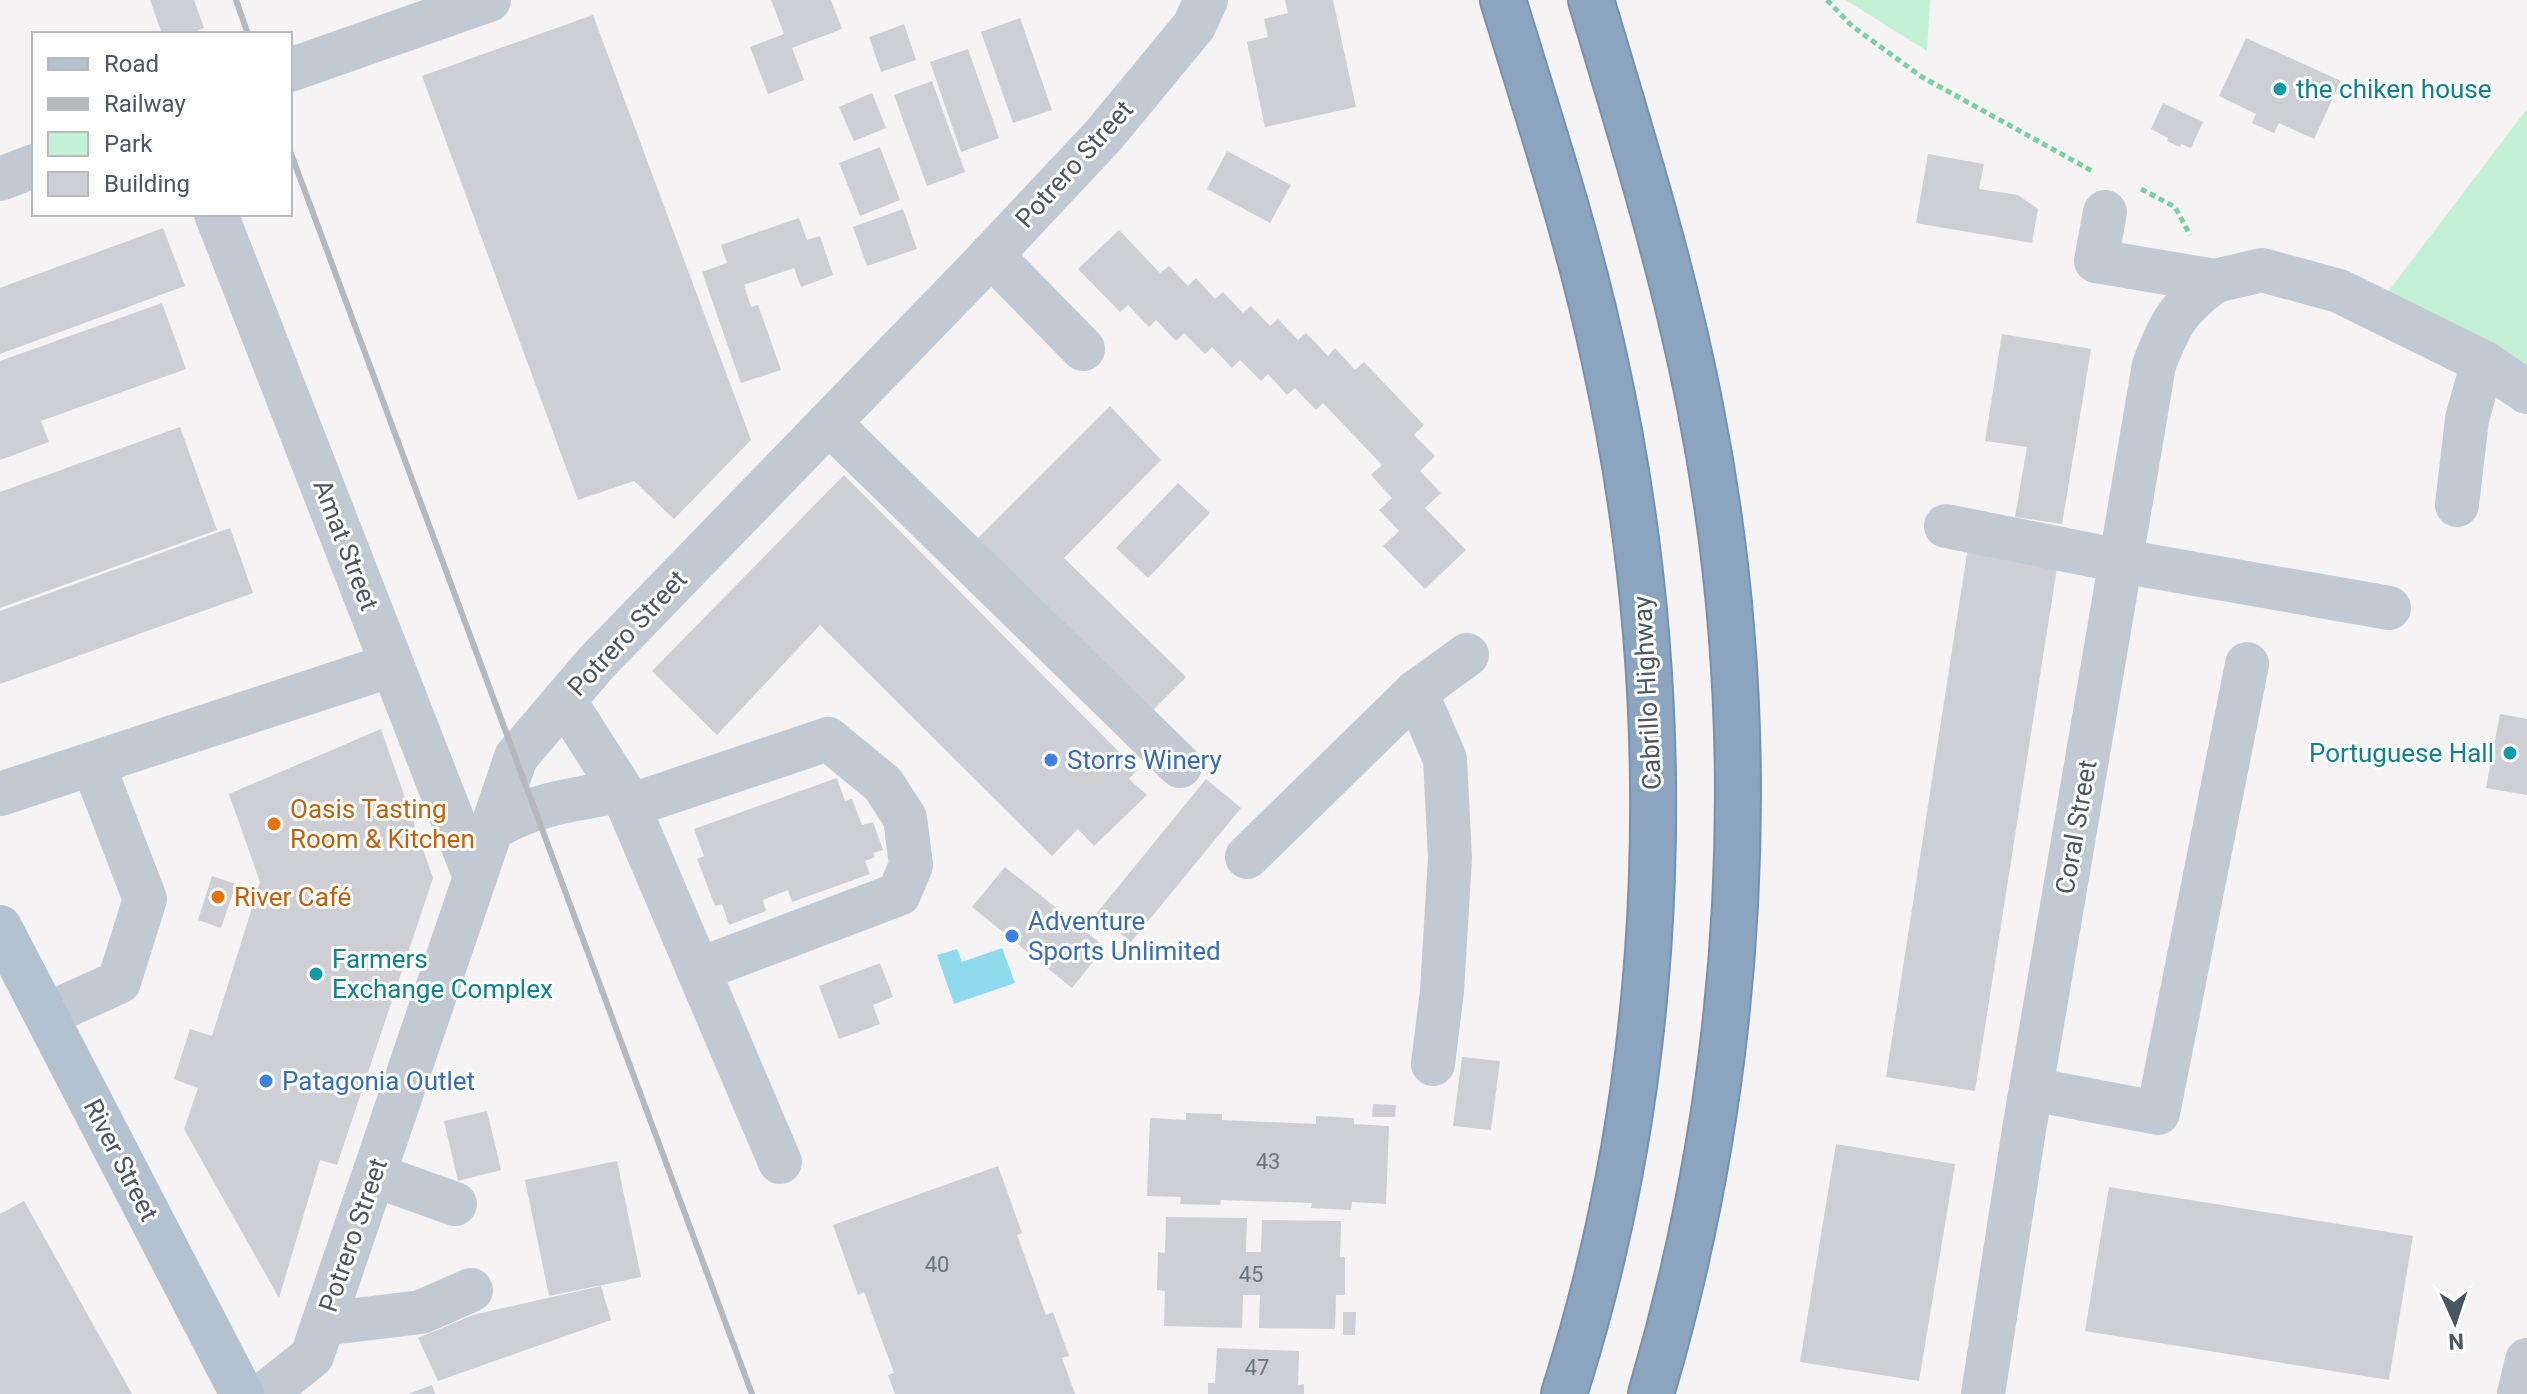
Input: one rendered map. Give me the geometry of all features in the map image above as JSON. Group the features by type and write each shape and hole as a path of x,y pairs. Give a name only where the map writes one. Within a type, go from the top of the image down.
{"highway":[{"name":"Cabrillo Highway","path":"1503,0 1577,246 1605,357 1634,530 1650,701 1653,787 1651,875 1638,1045 1627,1127 1610,1213 1591,1298 1564,1394"},
{"path":"1591,0 1661,238 1689,354 1715,497 1733,668 1737,843 1726,1015 1702,1184 1684,1270 1651,1394"}],"main road":[{"name":"River Street","path":"0,927 242,1394"}],"street":[{"path":"292,69 489,0"},
{"name":"Potrero Street","path":"265,1394 312,1356 516,757 596,663 1103,136 1194,26 1206,0"},
{"path":"0,179 32,167"},
{"path":"2114,192 2096,261 2215,281 2262,270 2339,291 2483,362 2527,392"},
{"name":"Amat Street","path":"217,216 475,877"},
{"path":"991,255 1083,349"},
{"name":"Coral Street","path":"1983,1394 2031,1089 2154,365 2168,329 2189,300 2215,281"},
{"path":"2457,505 2467,419 2483,362"},
{"path":"829,423 1180,766"},
{"path":"1946,526 2121,561 2389,608"},
{"path":"1247,857 1416,692 1467,655"},
{"path":"2031,1089 2158,1113 2247,664"},
{"path":"0,794 392,665"},
{"path":"1416,692 1445,759 1450,844 1442,991 1433,1064"},
{"path":"564,700 626,799 780,1162"},
{"path":"492,829 534,807 626,799 828,739 883,784 905,818 911,865 899,894 698,970"},
{"path":"46,1015 119,982 145,899 93,764"},
{"path":"374,1175 455,1204"},
{"path":"323,1324 421,1312 471,1290"},
{"path":"2519,1394 2527,1360"}],"path":[{"path":"1827,0 1852,26 1922,77 2114,192 2175,207 2215,281"}],"green space":[{"path":"1846,0 1930,0 1927,51 1849,2"},
{"path":"2527,109 2527,386 2384,297"}],"water":[{"path":"1002,948 1015,983 954,1004 937,955 957,949 962,962"}],"building":[{"path":"150,0 194,0 204,28 195,32 161,32"},
{"path":"771,0 831,0 842,29 792,48 804,80 768,94 750,47 784,34"},
{"path":"1285,0 1333,0 1356,107 1265,127 1247,42 1268,37 1264,19 1288,13"},
{"path":"593,15 751,440 674,519 634,481 578,500 422,76"},
{"path":"1020,18 1052,110 1013,123 981,32"},
{"path":"904,24 916,60 881,72 869,37"},
{"name":"the chiken house","path":"2246,38 2341,81 2314,139 2279,123 2274,133 2252,123 2256,114 2219,96"},
{"path":"968,49 999,138 961,152 930,62"},
{"path":"932,81 965,172 927,186 894,95"},
{"path":"872,93 886,128 854,141 839,107"},
{"path":"2163,103 2203,122 2191,148 2167,141 2168,138 2151,129"},
{"path":"880,147 900,200 860,216 839,163"},
{"path":"1227,151 1291,185 1270,223 1207,189"},
{"path":"1928,154 1984,164 1979,189 2018,195 2038,209 2032,243 1916,223"},
{"path":"903,209 917,249 867,266 853,227"},
{"path":"799,218 807,240 820,236 833,275 801,287 794,268 744,285 751,307 758,305 781,370 741,383 702,272 727,263 721,245"},
{"path":"163,228 185,286 0,354 0,288"},
{"path":"1119,230 1160,273 1169,266 1188,286 1196,278 1215,299 1223,292 1243,313 1251,306 1270,326 1278,319 1298,340 1306,333 1328,356 1335,348 1355,370 1364,362 1424,425 1414,435 1435,456 1420,471 1441,493 1425,508 1466,550 1425,589 1383,546 1399,531 1379,510 1392,498 1371,475 1382,465 1323,403 1316,410 1295,388 1287,395 1268,374 1261,381 1240,360 1232,368 1212,347 1205,354 1184,333 1176,341 1156,320 1149,327 1128,305 1120,312 1078,269"},
{"path":"162,303 186,369 41,421 49,442 0,460 0,361"},
{"path":"2002,334 2091,349 2062,524 2015,517 2027,447 1985,441"},
{"path":"1110,406 1161,460 1064,558 1186,677 1150,713 973,543"},
{"path":"180,427 217,530 0,608 0,492"},
{"path":"844,475 1137,770 1129,779 1147,795 1094,846 1078,829 1052,856 820,625 717,735 652,671"},
{"path":"1178,483 1210,513 1148,578 1116,548"},
{"path":"230,528 253,593 0,684 0,611"},
{"path":"1968,547 2058,561 1975,1091 1886,1077"},
{"name":"Portuguese Hall","path":"2500,714 2527,719 2527,795 2486,788"},
{"name":"Farmers Exchange Complex","path":"381,729 433,878 337,1165 320,1160 279,1298 184,1129 198,1088 174,1079 190,1029 212,1036 260,882 229,794"},
{"path":"837,778 845,801 852,799 862,825 873,822 883,850 873,853 875,857 865,861 870,874 792,902 788,890 763,900 766,911 729,925 722,904 715,906 697,859 704,856 694,829"},
{"path":"1206,779 1241,808 1131,942 1096,914"},
{"path":"1005,867 1105,947 1072,988 972,907"},
{"name":"River Café","path":"212,876 236,884 221,928 198,920"},
{"path":"880,963 893,997 873,1005 880,1024 839,1039 819,986"},
{"path":"1462,1057 1500,1061 1491,1130 1453,1126"},
{"path":"1373,1104 1396,1105 1395,1117 1372,1117"},
{"path":"487,1111 501,1170 458,1181 444,1121"},
{"path":"1186,1113 1222,1114 1222,1120 1316,1124 1316,1116 1354,1118 1354,1124 1389,1126 1386,1204 1352,1202 1351,1210 1311,1208 1312,1203 1221,1200 1220,1205 1180,1204 1181,1197 1147,1196 1150,1118 1186,1120"},
{"path":"1836,1144 1955,1164 1919,1381 1800,1362"},
{"path":"617,1161 641,1277 549,1296 525,1180"},
{"path":"998,1166 1022,1233 1017,1235 1046,1315 1053,1312 1069,1356 1062,1358 1075,1394 895,1394 888,1375 894,1373 864,1292 858,1295 833,1225"},
{"path":"2109,1187 2413,1236 2389,1380 2085,1331"},
{"path":"24,1201 132,1394 0,1394 0,1214"},
{"path":"1166,1217 1247,1218 1246,1252 1261,1252 1262,1220 1341,1221 1340,1257 1345,1257 1345,1295 1336,1295 1335,1329 1259,1328 1260,1295 1243,1295 1242,1328 1164,1326 1165,1291 1157,1290 1158,1252 1165,1253"},
{"path":"601,1286 611,1320 438,1381 418,1338 473,1315"},
{"path":"1343,1312 1356,1312 1355,1335 1343,1335"},
{"path":"1217,1348 1299,1351 1298,1385 1304,1384 1304,1394 1208,1394 1208,1383 1215,1383"},
{"path":"432,1385 435,1394 408,1394"}],"railway":[{"path":"236,0 247,32"},
{"path":"292,156 752,1394"}],"place":[{"name":"the chiken house","path":"2280,89"},
{"name":"Portuguese Hall","path":"2510,753"},
{"name":"Storrs Winery","path":"1051,760"},
{"name":"Oasis Tasting Room & Kitchen","path":"274,824"},
{"name":"River Café","path":"218,897"},
{"name":"Adventure Sports Unlimited","path":"1012,936"},
{"name":"Farmers Exchange Complex","path":"316,974"},
{"name":"Patagonia Outlet","path":"266,1081"}]}
